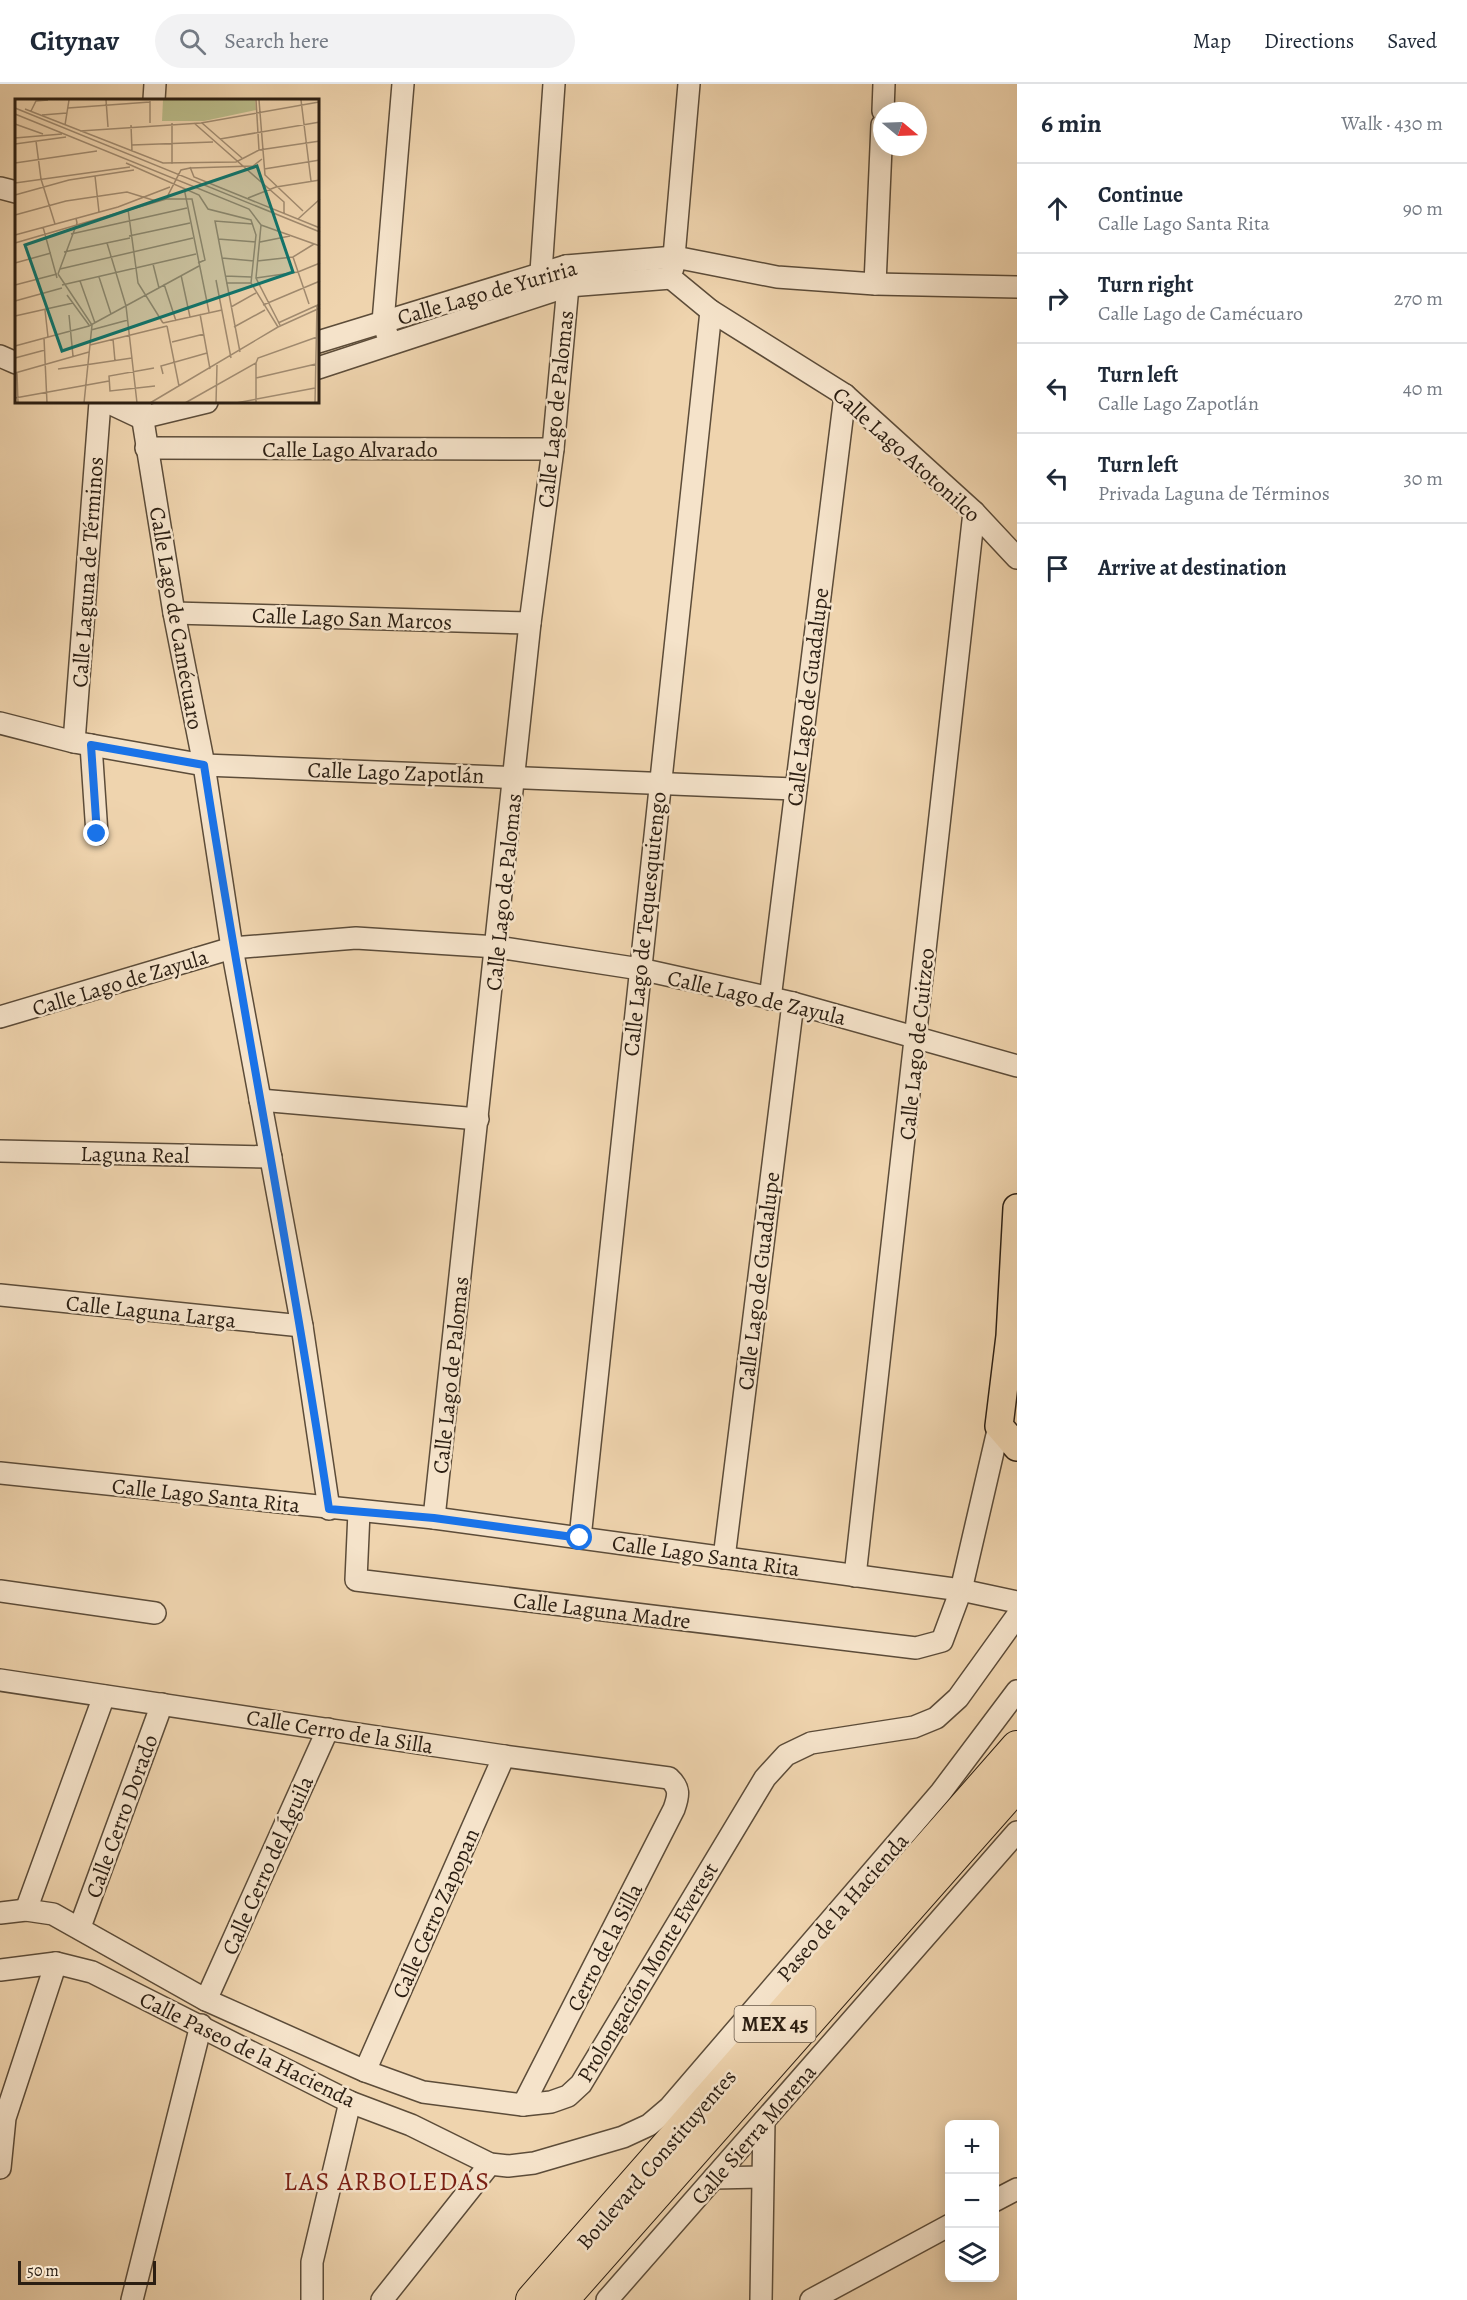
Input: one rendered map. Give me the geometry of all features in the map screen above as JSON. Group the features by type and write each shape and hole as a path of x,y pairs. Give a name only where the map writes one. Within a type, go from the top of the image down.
{"highway":[{"name":"Boulevard Constituyentes","path":"532,2300 1017,1747"},
{"name":"Boulevard Constituyentes","path":"562,2300 1017,1785"}],"main road":[{"path":"1017,1208 1013,1331 999,1426 1017,1447"}],"street":[{"path":"154,99 155,84"},
{"path":"391,345 383,322 403,84"},
{"path":"541,272 554,84"},
{"path":"671,278 675,257 689,84"},
{"path":"883,102 884,84"},
{"path":"875,284 881,156"},
{"path":"0,188 15,192"},
{"name":"Calle Lago de Yuriria","path":"320,367 391,345 567,276 675,257 777,277 875,284 1017,288"},
{"name":"Calle Lago de Yuriria","path":"320,341 541,272 567,276 671,278"},
{"name":"Calle Lago de Palomas","path":"434,1518 498,947 530,623 553,449 567,276"},
{"name":"Calle Lago Atotonilco","path":"671,278 711,311 845,395 974,512 1017,558"},
{"name":"Calle Lago de Tequesquitengo","path":"580,1538 711,311"},
{"path":"0,356 15,363"},
{"name":"Calle Lago de Guadalupe","path":"770,999 845,395"},
{"name":"Calle Laguna de Términos","path":"97,834 82,744 107,404"},
{"path":"116,404 141,410 190,404"},
{"name":"Calle Lago de Camécuaro","path":"141,410 174,613 204,765 232,948 302,1326 329,1509"},
{"name":"Calle Lago Alvarado","path":"146,448 553,449"},
{"name":"Calle Lago de Cuitzeo","path":"855,1576 974,512"},
{"name":"Calle Lago San Marcos","path":"174,613 530,623"},
{"name":"Calle Lago Zapotlán","path":"0,723 82,744 204,765 795,789"},
{"name":"Calle Lago de Zayula","path":"0,1017 232,948 356,938 498,947 640,969 793,1004 1017,1066"},
{"name":"Calle Lago de Guadalupe","path":"724,1558 793,1004"},
{"path":"260,1100 478,1119"},
{"name":"Laguna Real","path":"0,1151 271,1157"},
{"name":"Calle Laguna Larga","path":"0,1295 302,1326"},
{"path":"961,1590 999,1426"},
{"name":"Calle Lago Santa Rita","path":"0,1473 329,1509 434,1518 961,1590 1017,1602"},
{"name":"Calle Laguna Madre","path":"358,1512 356,1580 916,1648 942,1641 961,1590"},
{"path":"0,1591 155,1613"},
{"name":"Prolongación Monte Everest","path":"0,1912 27,1910 53,1914 80,1927 206,2000 365,2070 423,2092 523,2105 551,2102 568,2097 581,2084 765,1778 786,1755 811,1743 914,1727 936,1718 958,1698 1017,1616"},
{"name":"Calle Cerro de la Silla","path":"0,1680 504,1756 659,1775 669,1778 677,1786"},
{"name":"Paseo de la Hacienda","path":"490,2164 508,2166 534,2163 623,2137 649,2125 669,2108 941,1792 1017,1691"},
{"path":"27,1910 104,1696"},
{"name":"Calle Cerro Dorado","path":"80,1927 162,1704"},
{"name":"Calle Cerro del Águila","path":"206,2000 328,1730"},
{"name":"Calle Cerro Zapopan","path":"365,2070 504,1756"},
{"name":"Cerro de la Silla","path":"523,2105 674,1809 678,1796 677,1786"},
{"name":"Calle Sierra Morena","path":"607,2300 1017,1832"},
{"path":"0,2168 5,2118 56,1963"},
{"name":"Calle Paseo de la Hacienda","path":"0,1970 56,1963 92,1972 350,2102 411,2125 490,2164"},
{"path":"132,2300 201,2025"},
{"path":"411,2125 423,2092"},
{"path":"312,2300 312,2262 350,2102"},
{"path":"761,2300 761,2177 764,2121"},
{"path":"382,2300 490,2164"},
{"path":"714,2178 761,2177"},
{"path":"999,2198 1017,2189"},
{"path":"811,2300 945,2228"}],"district":[{"name":"LAS ARBOLEDAS","path":"387,2181"}],"route":[{"path":"97,834 91,745 204,765 232,948 302,1326 329,1509 434,1518 580,1538"}]}
